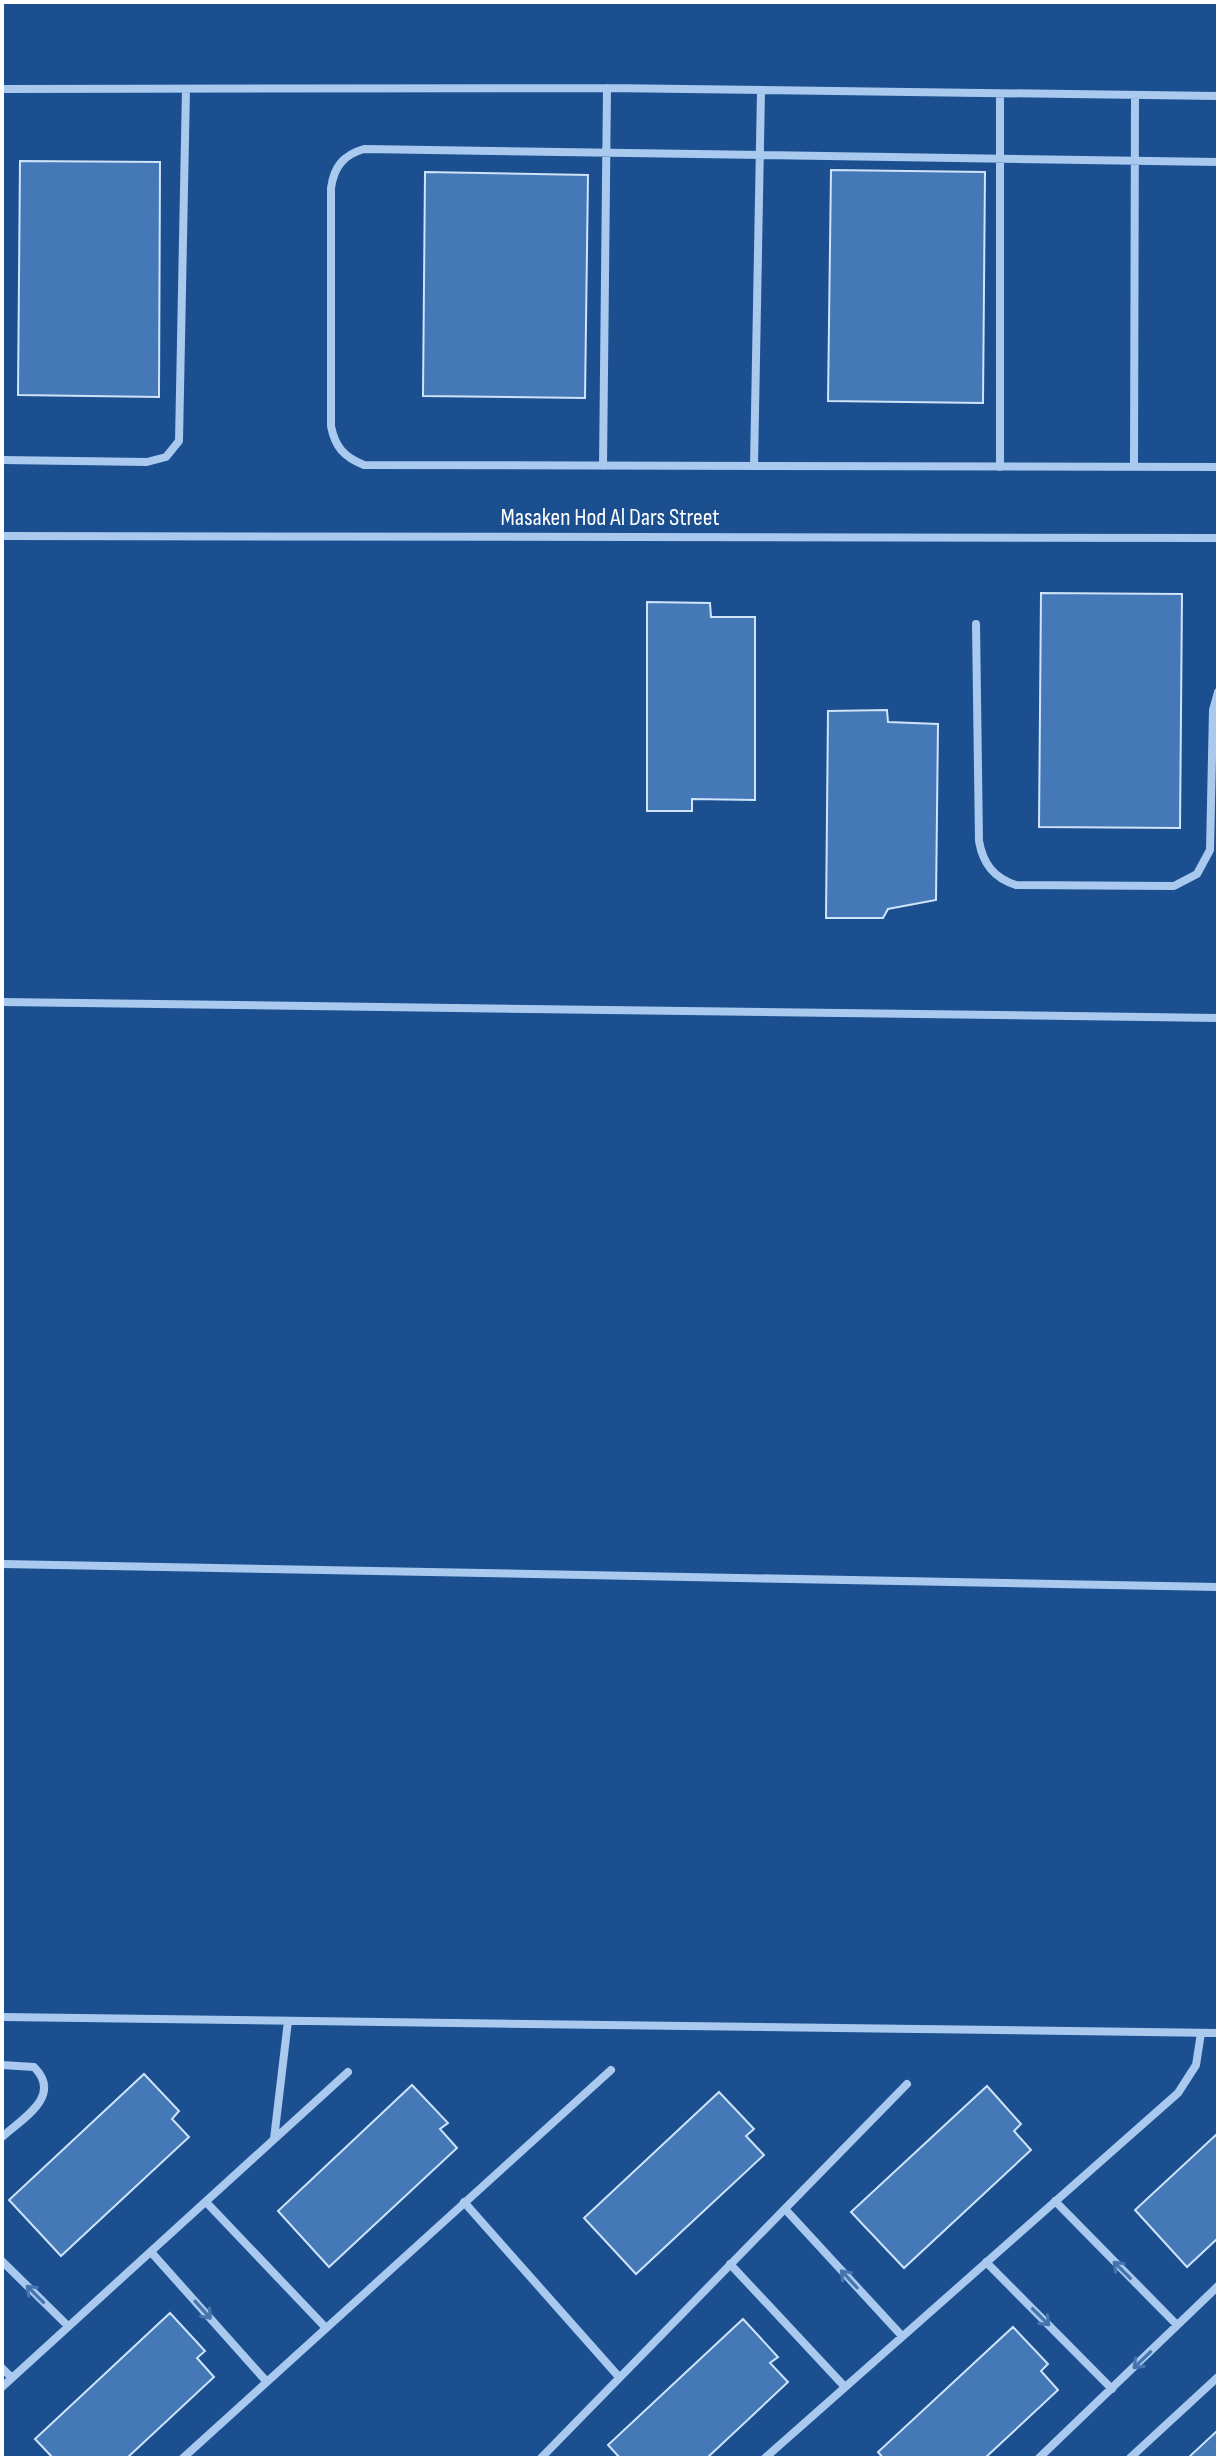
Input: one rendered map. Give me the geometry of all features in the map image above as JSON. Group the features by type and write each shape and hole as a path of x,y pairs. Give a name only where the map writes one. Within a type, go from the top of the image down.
{"street":[{"path":"603,466 607,88"},
{"path":"2,89 607,88 1218,96"},
{"path":"2,460 147,462 166,457 179,441 186,89"},
{"path":"754,466 761,91"},
{"path":"1000,94 1000,467"},
{"path":"1134,467 1135,95"},
{"path":"1218,162 364,149 344,158 337,167 331,188 331,426 334,440 341,451 351,460 364,465 1218,467"},
{"name":"Masaken Hod Al Dars Street","path":"2,536 1218,538"},
{"path":"976,624 979,841 981,853 995,874 1005,882 1016,885 1174,886 1197,874 1210,850 1213,710 1218,692"},
{"path":"2,1002 1218,1018"},
{"path":"2,1564 1218,1587"},
{"path":"2,2017 1218,2033"},
{"path":"274,2140 288,2021"},
{"path":"765,2458 1178,2093 1196,2065 1201,2033"},
{"path":"2,2065 34,2067 43,2076 46,2088 42,2101 2,2137"},
{"path":"183,2458 611,2070"},
{"path":"2,2387 348,2072"},
{"path":"541,2458 907,2084"},
{"path":"1055,2201 1177,2325"},
{"path":"206,2202 326,2328"},
{"path":"464,2202 619,2377"},
{"path":"785,2209 902,2336"},
{"path":"151,2252 267,2382"},
{"path":"2,2261 68,2326"},
{"path":"986,2262 1112,2389"},
{"path":"730,2264 845,2387"},
{"path":"1039,2458 1218,2286"},
{"path":"2,2368 12,2378"},
{"path":"1130,2458 1218,2377"}],"building":[{"path":"20,161 160,162 159,397 18,395"},
{"path":"831,170 985,172 983,403 828,401"},
{"path":"425,172 588,175 585,398 423,396"},
{"path":"1041,593 1182,594 1180,828 1039,827"},
{"path":"647,602 710,603 711,617 755,617 755,800 692,799 692,811 647,811"},
{"path":"887,710 888,722 938,724 936,900 888,909 883,918 826,918 828,711"},
{"path":"144,2074 179,2111 172,2119 189,2137 61,2256 9,2200"},
{"path":"412,2085 448,2123 440,2129 457,2148 329,2267 278,2211"},
{"path":"987,2086 1021,2124 1014,2131 1031,2150 904,2268 851,2212"},
{"path":"719,2092 754,2129 746,2136 764,2155 636,2274 584,2218"},
{"path":"1218,2133 1218,2238 1187,2267 1135,2210"},
{"path":"170,2313 205,2351 197,2358 214,2377 127,2458 53,2458 35,2439"},
{"path":"743,2319 778,2357 770,2363 788,2382 707,2458 620,2458 608,2445"},
{"path":"1013,2327 1048,2364 1041,2371 1058,2390 985,2458 883,2458 878,2452"},
{"path":"1218,2430 1218,2458 1190,2456"}]}
